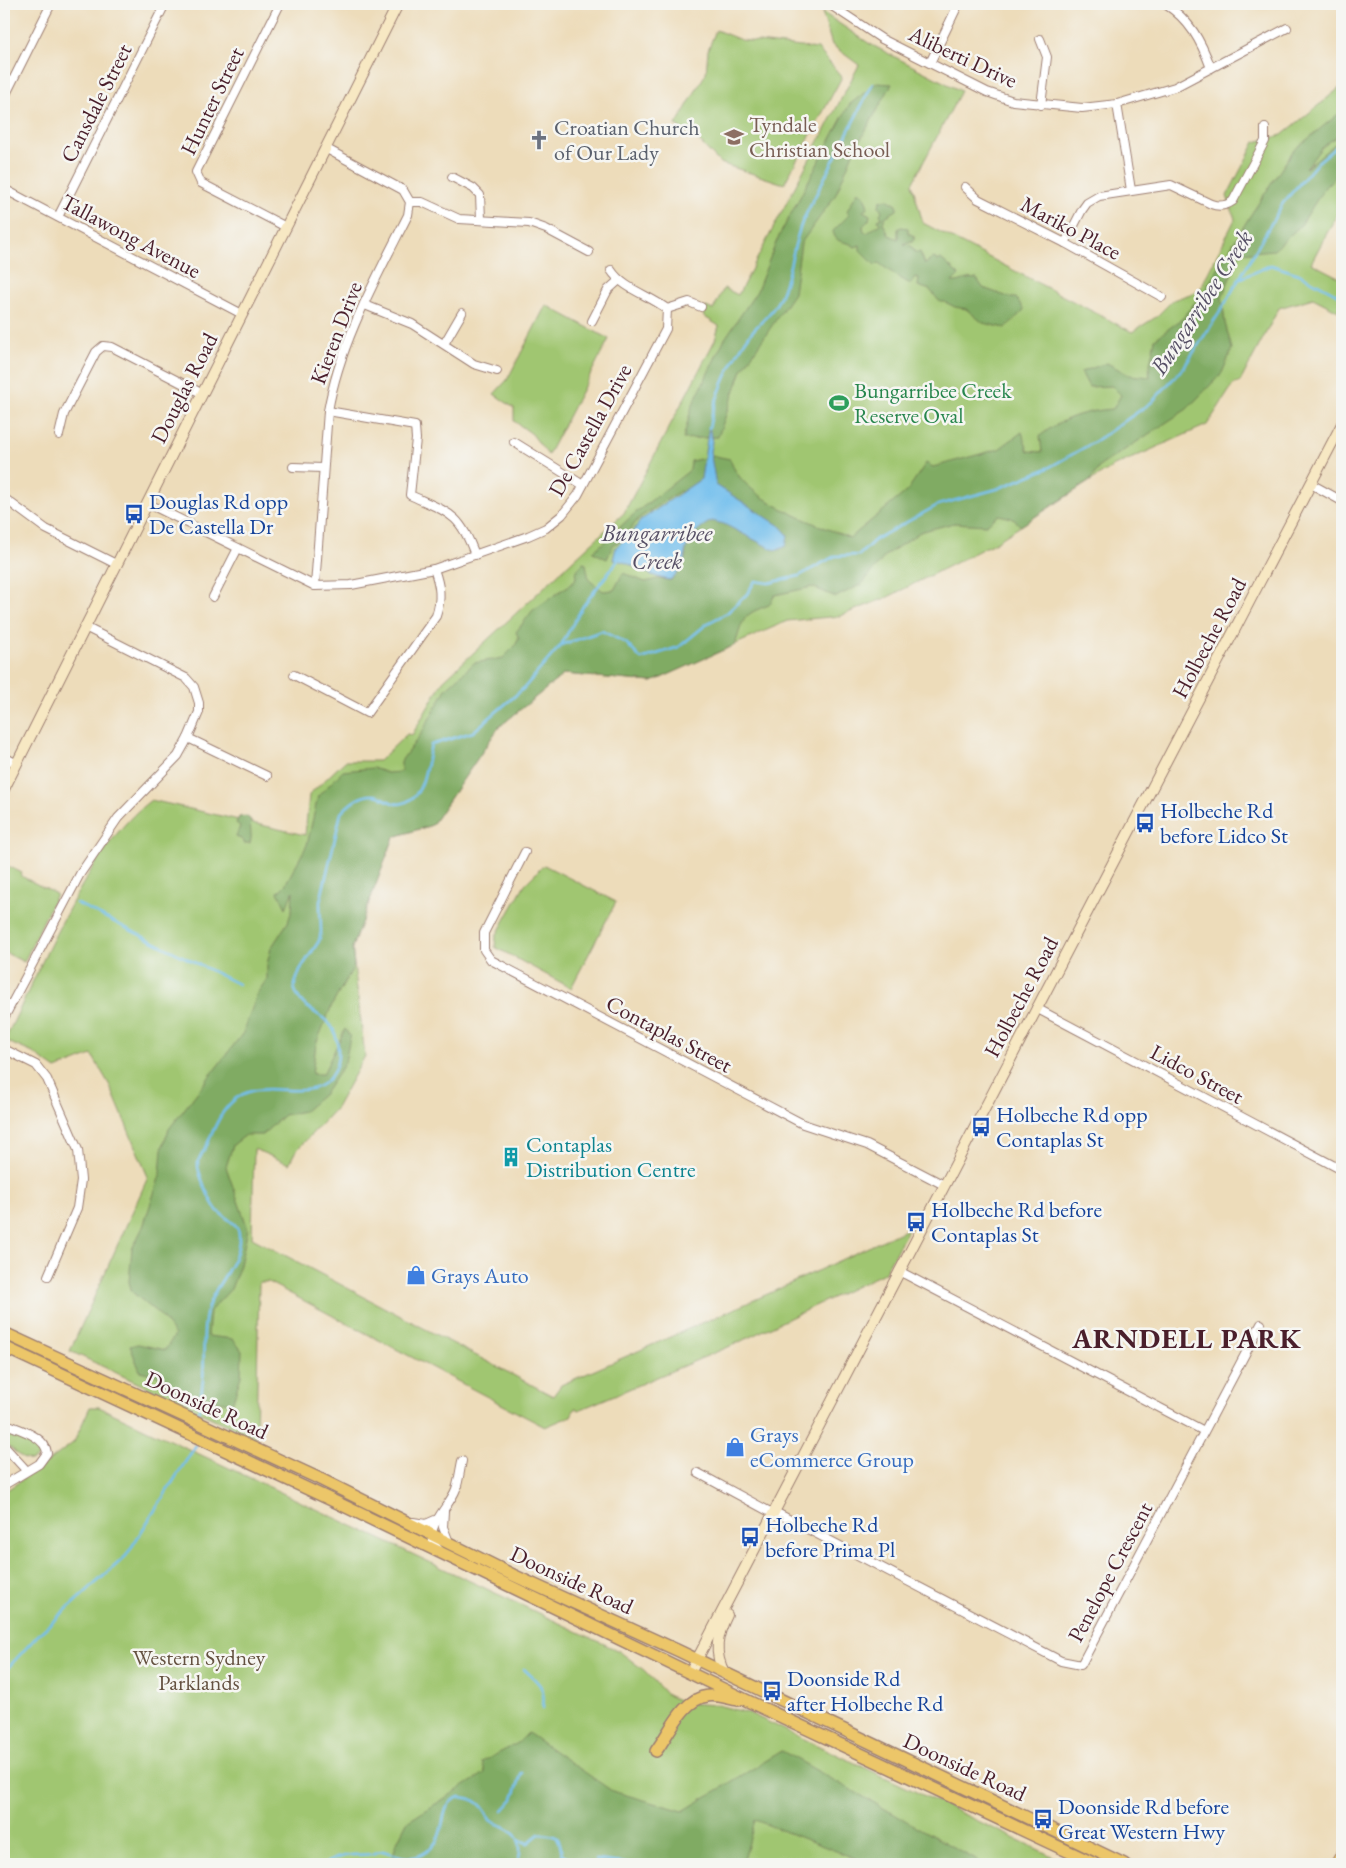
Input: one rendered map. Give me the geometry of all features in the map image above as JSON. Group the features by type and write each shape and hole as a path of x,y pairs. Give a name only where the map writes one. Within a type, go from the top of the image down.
{"highway":[{"path":"1338,1864 1342,1857"}],"main road":[{"name":"Doonside Road","path":"4,1333 318,1478 453,1546 1124,1864"},
{"name":"Doonside Road","path":"4,1347 1095,1864"},
{"path":"656,1751 688,1706 698,1699 713,1696 750,1702"}],"street":[{"path":"4,98 51,4"},
{"name":"Cansdale Street","path":"58,218 165,4"},
{"name":"Hunter Street","path":"280,4 196,172 201,183 286,227"},
{"name":"Douglas Road","path":"4,789 398,4"},
{"name":"Aliberti Drive","path":"829,4 882,38 987,92 1013,101 1082,108 1117,104 1176,88 1287,28"},
{"path":"1165,4 1180,13 1200,39 1211,68"},
{"path":"930,63 958,7"},
{"path":"1040,39 1047,56 1041,105"},
{"path":"1117,104 1132,190"},
{"path":"1065,243 1087,204 1099,196 1171,185 1217,206 1229,204 1233,201 1266,141 1265,128"},
{"path":"326,148 402,190 410,202 422,202 459,219 481,219 538,226 588,252"},
{"path":"452,177 473,188 480,195 481,219"},
{"name":"Mariko Place","path":"965,187 978,200 1065,243 1162,297"},
{"name":"Tallawong Avenue","path":"4,189 242,314"},
{"name":"Kieren Drive","path":"315,586 328,411 336,373 365,305 408,215 410,202"},
{"path":"611,270 618,281 655,300 667,309 689,302 701,307"},
{"path":"592,321 608,290 618,281"},
{"path":"365,305 412,324 474,364 497,371"},
{"name":"De Castella Drive","path":"147,503 315,586 351,585 434,569 475,555 546,528 567,509 582,486 666,329 667,309"},
{"path":"444,344 462,313"},
{"path":"59,435 64,414 96,352 103,346 112,347 203,394"},
{"path":"328,411 415,426 416,440 410,495 447,512 460,522 466,530 475,555"},
{"name":"Holbeche Road","path":"690,1673 772,1512 1342,424"},
{"path":"514,442 582,486"},
{"path":"293,467 323,468"},
{"path":"1311,484 1342,501"},
{"path":"4,498 41,526 116,564"},
{"path":"213,597 238,548"},
{"path":"294,676 367,712 436,616 441,601 440,586 434,569"},
{"path":"4,1018 80,874 118,818 178,756 199,712 199,703 194,687 190,682 84,627"},
{"path":"188,738 266,776"},
{"path":"4,757 17,764"},
{"name":"Contaplas Street","path":"525,852 484,933 484,950 491,960 803,1124 868,1145 944,1185"},
{"name":"Lidco Street","path":"1036,1008 1342,1170"},
{"path":"4,1049 36,1065 47,1079 78,1150 81,1180 77,1208 48,1276"},
{"path":"899,1271 1204,1431"},
{"name":"Penelope Crescent","path":"772,1512 1061,1661 1081,1665 1262,1324"},
{"path":"4,1423 40,1440 48,1453 42,1461 4,1484"},
{"path":"4,1446 26,1470"},
{"path":"404,1521 426,1524 435,1520 444,1511 456,1490 462,1461"},
{"path":"698,1473 772,1512"},
{"path":"444,1511 444,1534 453,1546"},
{"path":"435,1520 433,1536 436,1548 443,1554"},
{"name":"Holbeche Road","path":"725,1674 718,1658 718,1634 730,1607 734,1587"}],"green space":[{"path":"822,12 870,44 961,91 912,184 923,223 1132,332 1156,317 1173,300 1199,291 1235,219 1227,196 1255,142 1282,135 1342,86 1342,205 1311,263 1342,279 1342,313 1313,298 1279,308 1240,382 1233,385 1207,425 1112,467 996,542 888,597 840,616 787,621 652,682 564,674 499,727 432,825 394,837 352,947 365,1056 336,1108 295,1152 289,1164 254,1149 252,1238 553,1396 561,1385 770,1293 909,1228 884,1273 733,1345 579,1410 575,1408 571,1416 545,1427 268,1282 259,1282 256,1439 70,1351 148,1177 110,1086 92,1055 56,1069 33,1053 8,1042 7,1035 52,942 87,876 107,846 128,820 151,800 305,835 309,795 345,761 379,761 407,734 412,735 443,681 624,513 715,340 719,326 703,316 706,307 713,310 724,288 738,295 859,65 832,45"},
{"path":"716,30 741,40 818,49 842,77 784,184 720,163 700,142 676,125 706,73 708,50"},
{"path":"876,83 892,84 854,151 835,196 801,243 794,293 742,370 718,437 683,439 692,406 724,340 757,291 777,240 849,105"},
{"path":"1342,111 1342,132 1321,148 1306,168 1342,138 1342,170 1325,187 1301,225 1274,250 1240,253 1222,297 1225,323 1232,349 1222,373 1187,409 1100,466 1090,481 1021,526 1012,518 999,515 986,525 954,523 920,532 886,555 862,584 836,597 812,587 775,595 769,605 745,618 735,645 652,682 564,674 499,727 432,825 394,837 352,947 354,966 332,1005 316,1044 312,1074 323,1074 345,1029 350,1037 345,1063 324,1094 304,1111 284,1115 262,1135 246,1135 233,1145 226,1167 248,1229 240,1265 231,1289 210,1311 208,1336 233,1339 242,1351 241,1376 232,1404 173,1391 159,1376 140,1371 130,1346 138,1344 165,1350 175,1335 161,1316 132,1292 129,1282 132,1249 143,1227 160,1175 162,1149 169,1129 243,1033 258,992 267,979 267,964 271,948 288,922 292,910 293,891 286,908 278,892 285,885 307,845 318,796 343,771 373,768 387,773 401,772 401,761 421,734 446,689 474,663 503,658 515,646 519,638 516,632 533,610 575,581 577,570 583,563 586,564 589,580 603,591 614,590 623,573 645,582 658,579 671,580 685,558 686,548 700,526 695,504 680,491 639,518 623,539 613,545 607,559 593,552 634,514 690,470 691,461 715,456 730,459 737,474 763,498 799,517 850,538 907,491 926,463 933,467 999,449 1022,432 1028,451 1042,452 1040,436 1057,424 1074,416 1113,409 1121,395 1112,386 1089,387 1081,372 1107,363 1129,375 1150,377 1149,369 1155,339 1183,318 1205,289 1293,151"},
{"path":"858,191 864,195 868,207 863,211 870,215 869,220 863,226 864,232 867,233 880,224 878,220 882,218 880,214 882,211 879,206 880,201 887,199 897,205 897,210 885,217 883,223 889,235 898,239 898,229 901,227 908,228 908,233 914,236 914,240 904,244 910,245 916,253 920,252 925,264 934,258 938,261 941,259 959,275 952,282 977,279 983,288 1016,298 1024,310 1005,328 983,323 966,309 940,302 930,290 918,286 919,278 915,277 911,284 908,283 879,263 875,265 860,250 860,245 855,247 836,239 833,231 849,215 847,211"},
{"path":"546,305 609,339 548,455 532,434 514,421 514,408 494,394 507,380"},
{"path":"246,816 251,820 250,843 244,843 243,840 236,837 240,826 236,823 239,817"},
{"path":"4,864 22,873 21,876 56,894 24,962 4,952"},
{"path":"544,865 616,902 571,988 495,947 496,936 525,884"},
{"name":"Western Sydney Parklands","path":"90,1407 99,1407 619,1651 645,1671 667,1695 684,1703 717,1705 749,1713 1069,1864 4,1864 4,1492 74,1442"},
{"path":"4,1427 34,1441 42,1450 40,1457 31,1461 22,1458 4,1442"},
{"path":"528,1733 612,1791 683,1811 782,1751 983,1864 870,1864 755,1820 743,1864 391,1864 396,1844 407,1822 485,1773 482,1762 518,1743"}],"water":[{"name":"Bungarribee Creek","path":"709,426 712,442 710,451 716,485 780,526 788,535 786,546 778,550 772,549 724,524 712,521 693,536 685,552 682,566 678,573 670,580 662,579 626,563 613,560 616,547 631,534 641,520 701,479"}],"waterway":[{"path":"709,428 715,404 725,378 738,354 751,333 769,314 778,301 786,281 803,220 873,83"},
{"name":"Bungarribee Creek","path":"199,1412 203,1379 204,1334 208,1307 236,1254 239,1234 236,1226 214,1206 202,1179 198,1162 223,1112 228,1105 242,1094 262,1089 308,1090 318,1087 327,1081 334,1071 338,1050 333,1029 328,1022 303,1003 294,987 300,970 319,941 321,932 320,902 341,813 353,802 363,797 379,796 398,804 411,799 418,792 422,783 431,745 473,732 524,688 561,645 602,631 626,643 641,659 679,647 708,623 727,613 747,594 755,581 769,583 799,576 835,556 859,555 876,539 938,505 997,489 1048,468 1096,441 1152,402 1184,367 1223,307 1283,203 1318,162 1342,142"},
{"path":"1239,279 1271,265 1299,274 1342,297"},
{"path":"561,645 583,606 619,559"},
{"path":"76,903 238,984"},
{"name":"Bungarribee Creek","path":"4,1672 40,1633 126,1556 196,1445"},
{"path":"524,1669 537,1681 542,1689 543,1708"},
{"path":"503,1810 513,1799 522,1773"},
{"path":"324,1864 342,1857 382,1851 410,1858 420,1855 434,1845 448,1806 452,1800 460,1797 475,1801 482,1807 490,1820 515,1834 520,1847 516,1864"},
{"path":"518,1840 528,1843 539,1834 554,1836 559,1840 562,1855 576,1862 585,1861"},
{"path":"596,1860 631,1864"},
{"path":"664,1864 673,1864"}],"place":[{"name":"Tyndale Christian School","path":"734,137"},
{"name":"Croatian Church of Our Lady","path":"539,140"},
{"name":"Bungarribee Creek Reserve Oval","path":"839,403"},
{"name":"Douglas Rd opp De Castella Dr","path":"134,514"},
{"name":"Holbeche Rd before Lidco St","path":"1145,823"},
{"name":"Holbeche Rd opp Contaplas St","path":"981,1127"},
{"name":"Contaplas Distribution Centre","path":"511,1157"},
{"name":"Holbeche Rd before Contaplas St","path":"916,1222"},
{"name":"Grays Auto","path":"416,1275"},
{"name":"Grays eCommerce Group","path":"735,1447"},
{"name":"Holbeche Rd before Prima Pl","path":"750,1537"},
{"name":"Doonside Rd after Holbeche Rd","path":"772,1691"},
{"name":"Doonside Rd before Great Western Hwy","path":"1043,1819"}],"district":[{"name":"ARNDELL PARK","path":"1187,1338"}]}
